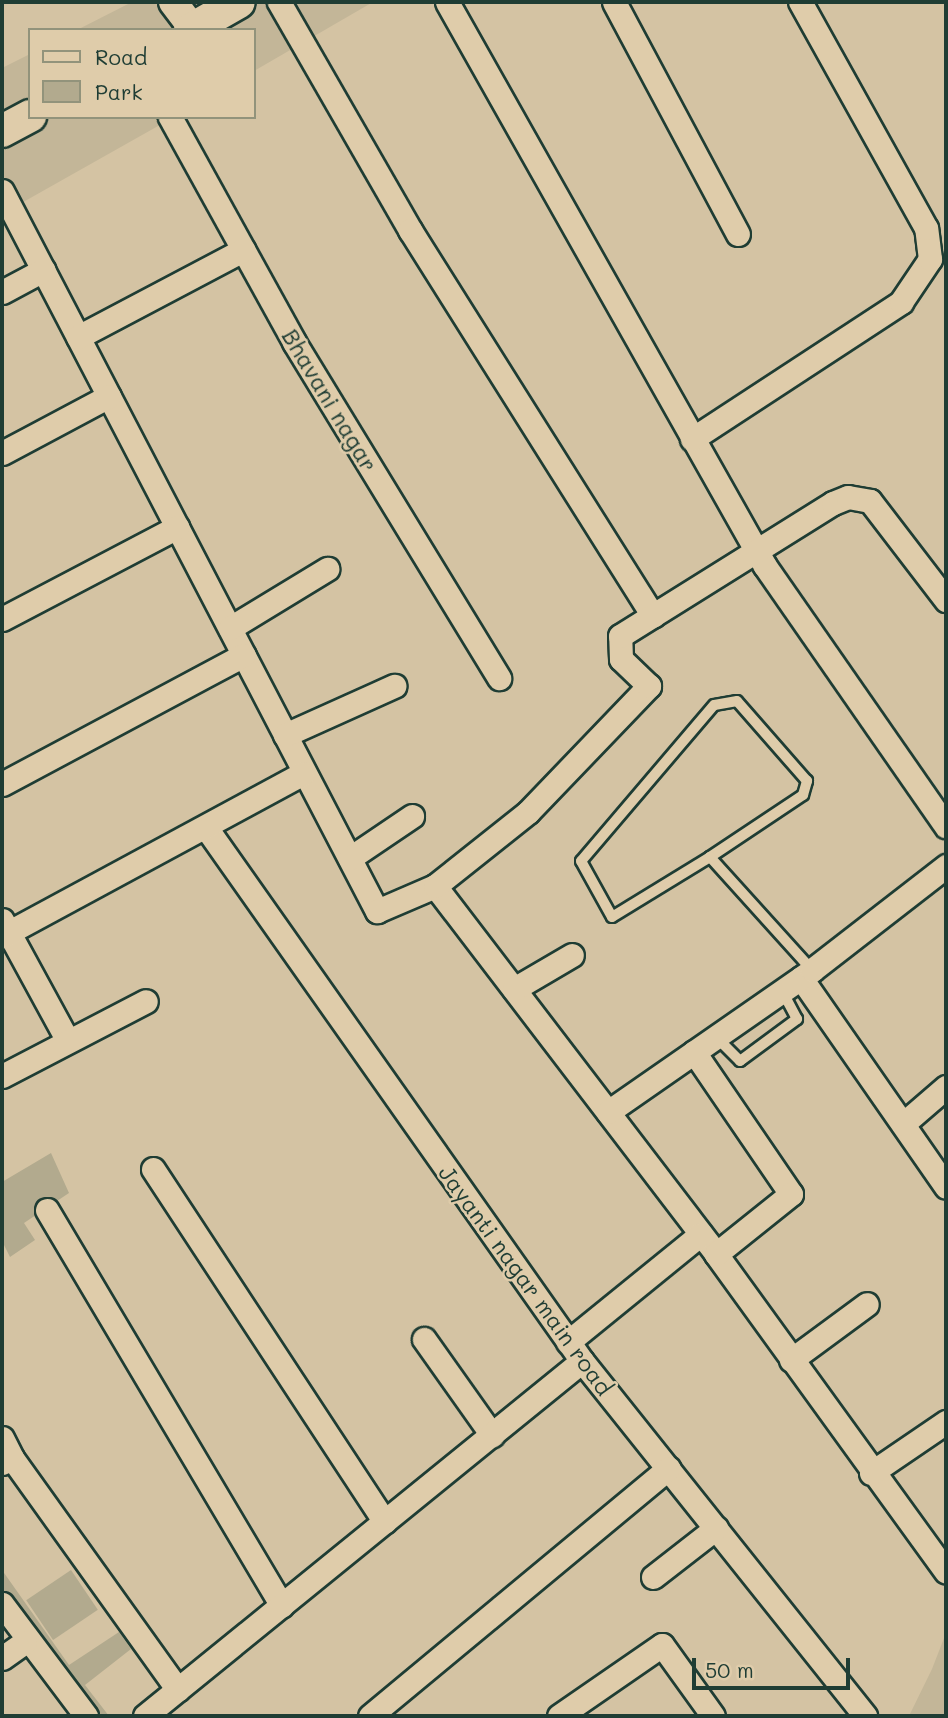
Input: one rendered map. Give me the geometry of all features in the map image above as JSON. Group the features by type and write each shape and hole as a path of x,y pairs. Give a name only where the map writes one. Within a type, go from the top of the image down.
{"main road":[{"path":"193,28 239,2"},
{"path":"2,131 28,117"}],"street":[{"path":"173,2 190,28"},
{"path":"279,2 410,230 653,616"},
{"path":"447,2 757,552 946,826"},
{"path":"614,2 738,234"},
{"path":"692,439 901,302 938,260 926,228 800,2"},
{"name":"Bhavani nagar","path":"171,119 243,250 499,678"},
{"path":"2,191 244,655 302,774 377,911 435,886 528,812 631,710 649,687 621,659 618,642 653,616 833,503 860,496 870,501 946,600"},
{"path":"78,337 243,250"},
{"path":"2,292 43,270"},
{"path":"2,453 109,396"},
{"path":"2,619 177,527"},
{"path":"230,628 327,569"},
{"path":"2,784 244,655"},
{"path":"285,735 394,686"},
{"path":"68,1039 4,929 207,829 302,774"},
{"path":"349,858 412,816"},
{"name":"Jayanti nagar main road","path":"207,829 582,1362 865,1716"},
{"path":"608,1112 798,980 946,866"},
{"path":"435,886 716,1254 871,1473 946,1572"},
{"path":"514,989 572,955"},
{"path":"798,980 904,1124 946,1187"},
{"path":"2,1076 68,1039 146,1001"},
{"path":"694,1052 791,1194 716,1254"},
{"path":"904,1124 946,1087"},
{"path":"153,1169 385,1522"},
{"path":"47,1210 282,1605"},
{"path":"568,1342 701,1234"},
{"path":"791,1360 867,1304"},
{"path":"424,1339 492,1435"},
{"path":"145,1716 582,1362"},
{"path":"871,1473 946,1422"},
{"path":"5,1453 178,1690"},
{"path":"370,1716 669,1468"},
{"path":"653,1577 716,1528"},
{"path":"2,1604 25,1642 82,1715"},
{"path":"2,1658 25,1642"},
{"path":"559,1716 662,1645 713,1716"}],"lane":[{"path":"737,701 807,781 803,796 710,857 612,917 581,861 714,705 737,701"},
{"path":"710,857 798,980 797,1019 740,1061 716,1037"}],"shaded area":[{"path":"132,2 373,2 256,70 256,28 81,28"},
{"path":"28,55 28,119 170,119 2,214 2,68"},
{"path":"946,1633 946,1716 909,1716 932,1669"}],"green space":[{"path":"51,1153 69,1193 24,1223 35,1240 10,1257 2,1241 2,1182"},
{"path":"2,1570 69,1665 119,1632 131,1649 85,1685 109,1716 92,1716 2,1593"},
{"path":"71,1570 98,1610 53,1640 26,1600"}]}
